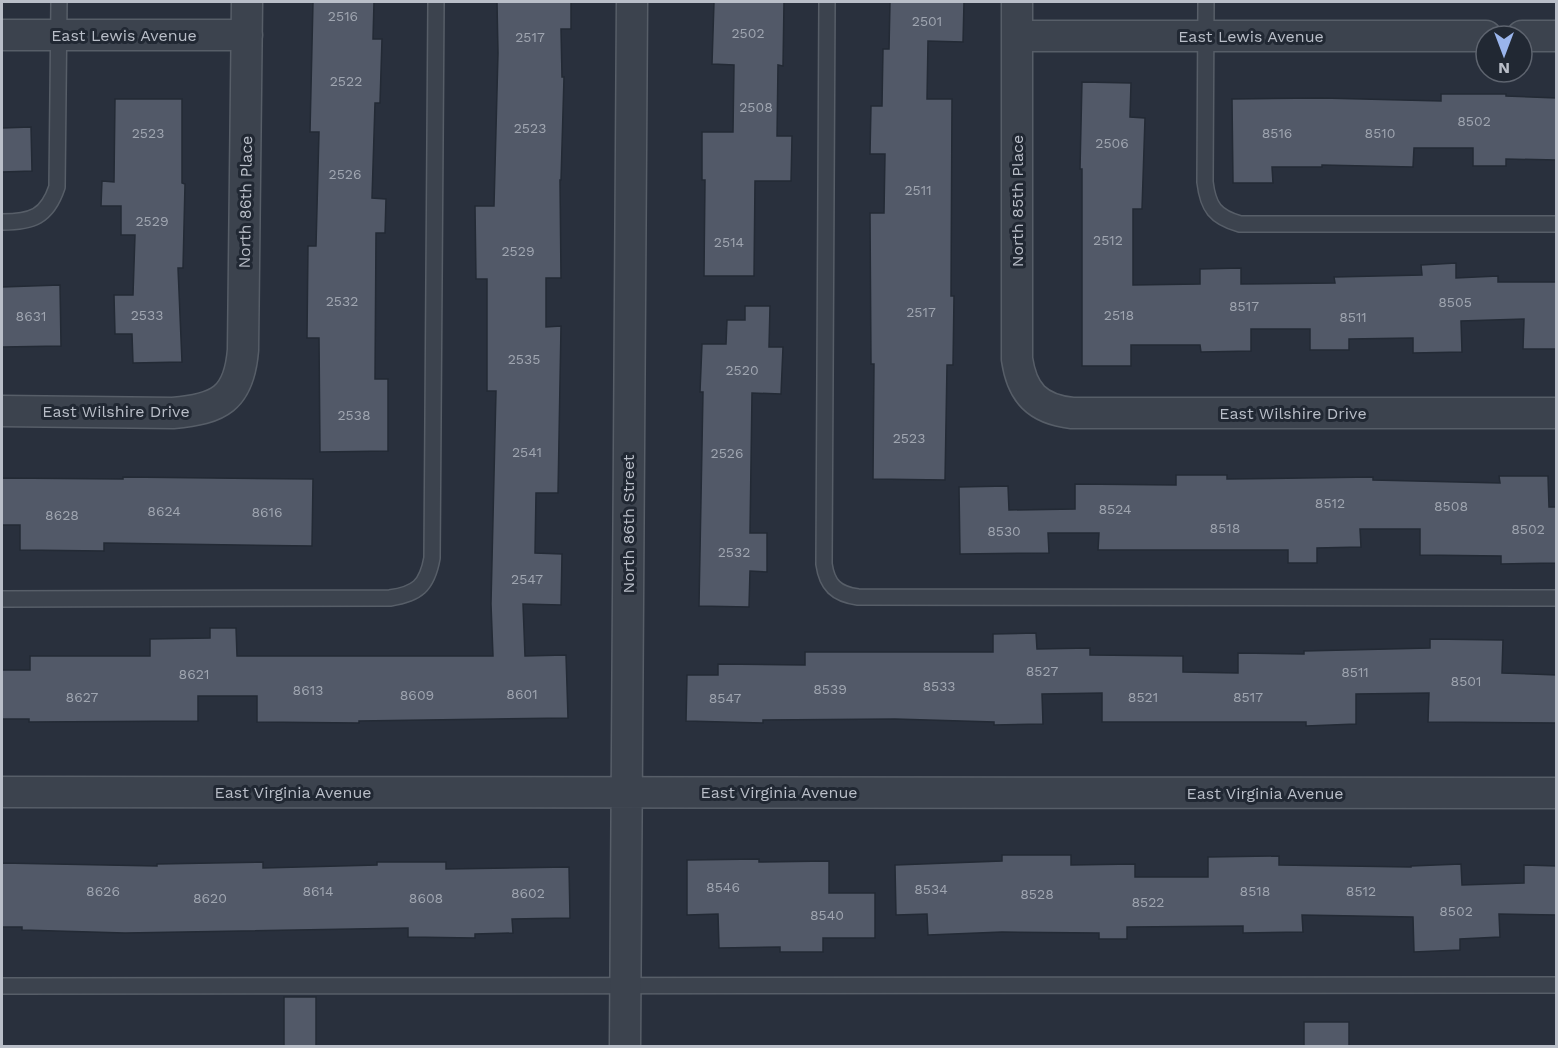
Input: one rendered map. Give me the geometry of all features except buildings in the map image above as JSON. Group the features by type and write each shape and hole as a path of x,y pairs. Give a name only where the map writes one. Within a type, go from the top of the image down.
{"street":[{"name":"North 86th Place","path":"226,397 236,383 242,367 243,350 247,2"},
{"name":"North 86th Street","path":"625,1047 632,2"},
{"name":"North 85th Place","path":"1017,2 1017,359 1019,374 1032,397"},
{"name":"East Lewis Avenue","path":"2,35 247,35"},
{"name":"East Lewis Avenue","path":"1017,36 1474,36"},
{"path":"1534,36 1557,36"},
{"name":"East Wilshire Drive","path":"2,411 173,413 210,408 226,397"},
{"name":"East Wilshire Drive","path":"1032,397 1044,406 1072,413 1557,413"},
{"name":"East Virginia Avenue","path":"2,792 1557,793"}],"lane":[{"path":"2,222 32,219 45,211 53,200 57,187 59,2"},
{"path":"2,599 390,598 408,595 421,586 429,574 432,558 436,2"},
{"path":"827,2 824,564 825,576 832,588 844,595 858,597 1557,598"},
{"path":"1206,2 1205,182 1207,197 1213,210 1225,220 1240,224 1557,224"},
{"path":"2,986 1557,985"}]}
